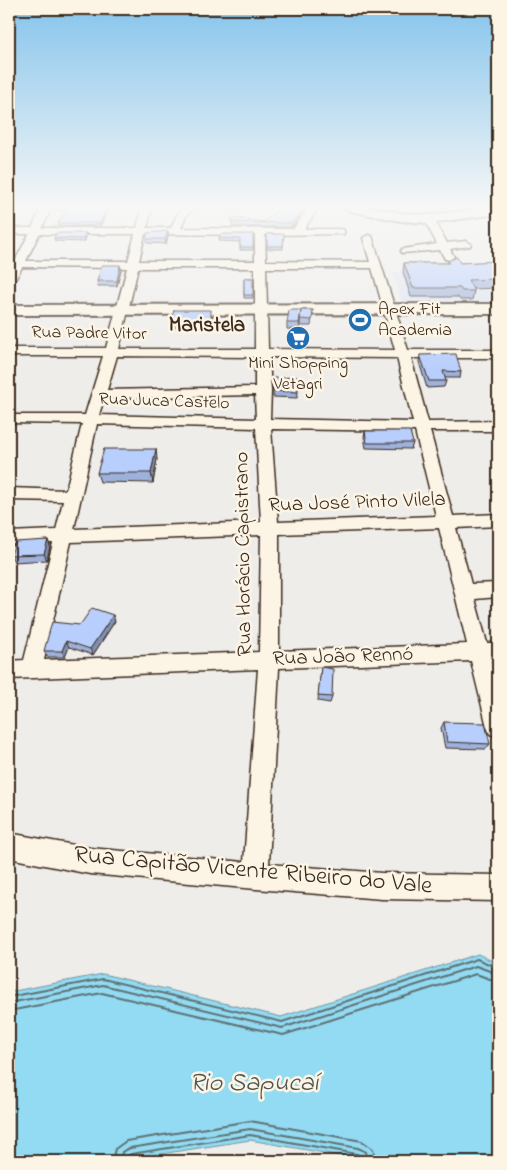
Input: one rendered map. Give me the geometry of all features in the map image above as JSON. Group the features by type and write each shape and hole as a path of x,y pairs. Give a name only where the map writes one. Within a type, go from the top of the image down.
{"main road":[{"path":"9,310 498,310"}],"street":[{"name":"Rua Horácio Capistrano","path":"256,876 269,659 270,530 263,424 264,391 260,262"},
{"path":"374,262 403,354 420,427 464,592 489,652 498,727"},
{"path":"32,669 91,419 111,353 133,263"},
{"path":"9,282 13,264 375,265"},
{"name":"Rua Padre Vitor","path":"9,352 498,354"},
{"path":"99,394 264,391"},
{"name":"Rua Juca Castelo","path":"9,419 91,419 420,427 498,426"},
{"path":"9,494 74,496"},
{"name":"Rua José Pinto Vilela","path":"9,538 270,530 498,520"},
{"path":"464,592 498,590"},
{"name":"Rua João Rennó","path":"9,670 489,652"},
{"name":"Rua Capitão Vicente Ribeiro do Vale","path":"9,846 90,861 256,876 382,886 498,888"}],"shaded area":[{"path":"498,268 498,304 402,304 393,273 413,270"}],"water":[{"name":"Rio Sapucaí","path":"478,954 498,964 498,1161 370,1161 250,1140 116,1161 9,1161 9,992 103,974 281,1017"}],"building":[{"path":"448,262 498,262 498,279 468,280 474,291 462,291 460,288 413,288 404,263 449,263"},
{"path":"102,265 120,265 117,281 97,281"},
{"path":"244,278 253,278 253,295 244,295"},
{"path":"174,310 211,310 211,320 171,320"},
{"path":"289,310 301,310 299,323 287,323"},
{"path":"301,310 313,310 312,320 300,319"},
{"path":"456,354 461,372 443,371 446,381 429,381 420,355"},
{"path":"298,377 298,392 273,391 273,378"},
{"path":"365,431 410,431 413,443 367,443"},
{"path":"104,449 156,449 151,473 97,473"},
{"path":"48,540 44,554 11,555 15,542"},
{"path":"92,608 113,615 90,649 66,641 62,651 44,651 52,622 80,625"},
{"path":"321,667 333,669 332,697 318,696"},
{"path":"444,722 485,723 490,744 447,742"}],"place":[{"name":"Apex Fit Academia","path":"360,320"},
{"name":"Mini Shopping Vetagri","path":"298,338"}],"district":[{"name":"Maristela","path":"207,326"}]}
